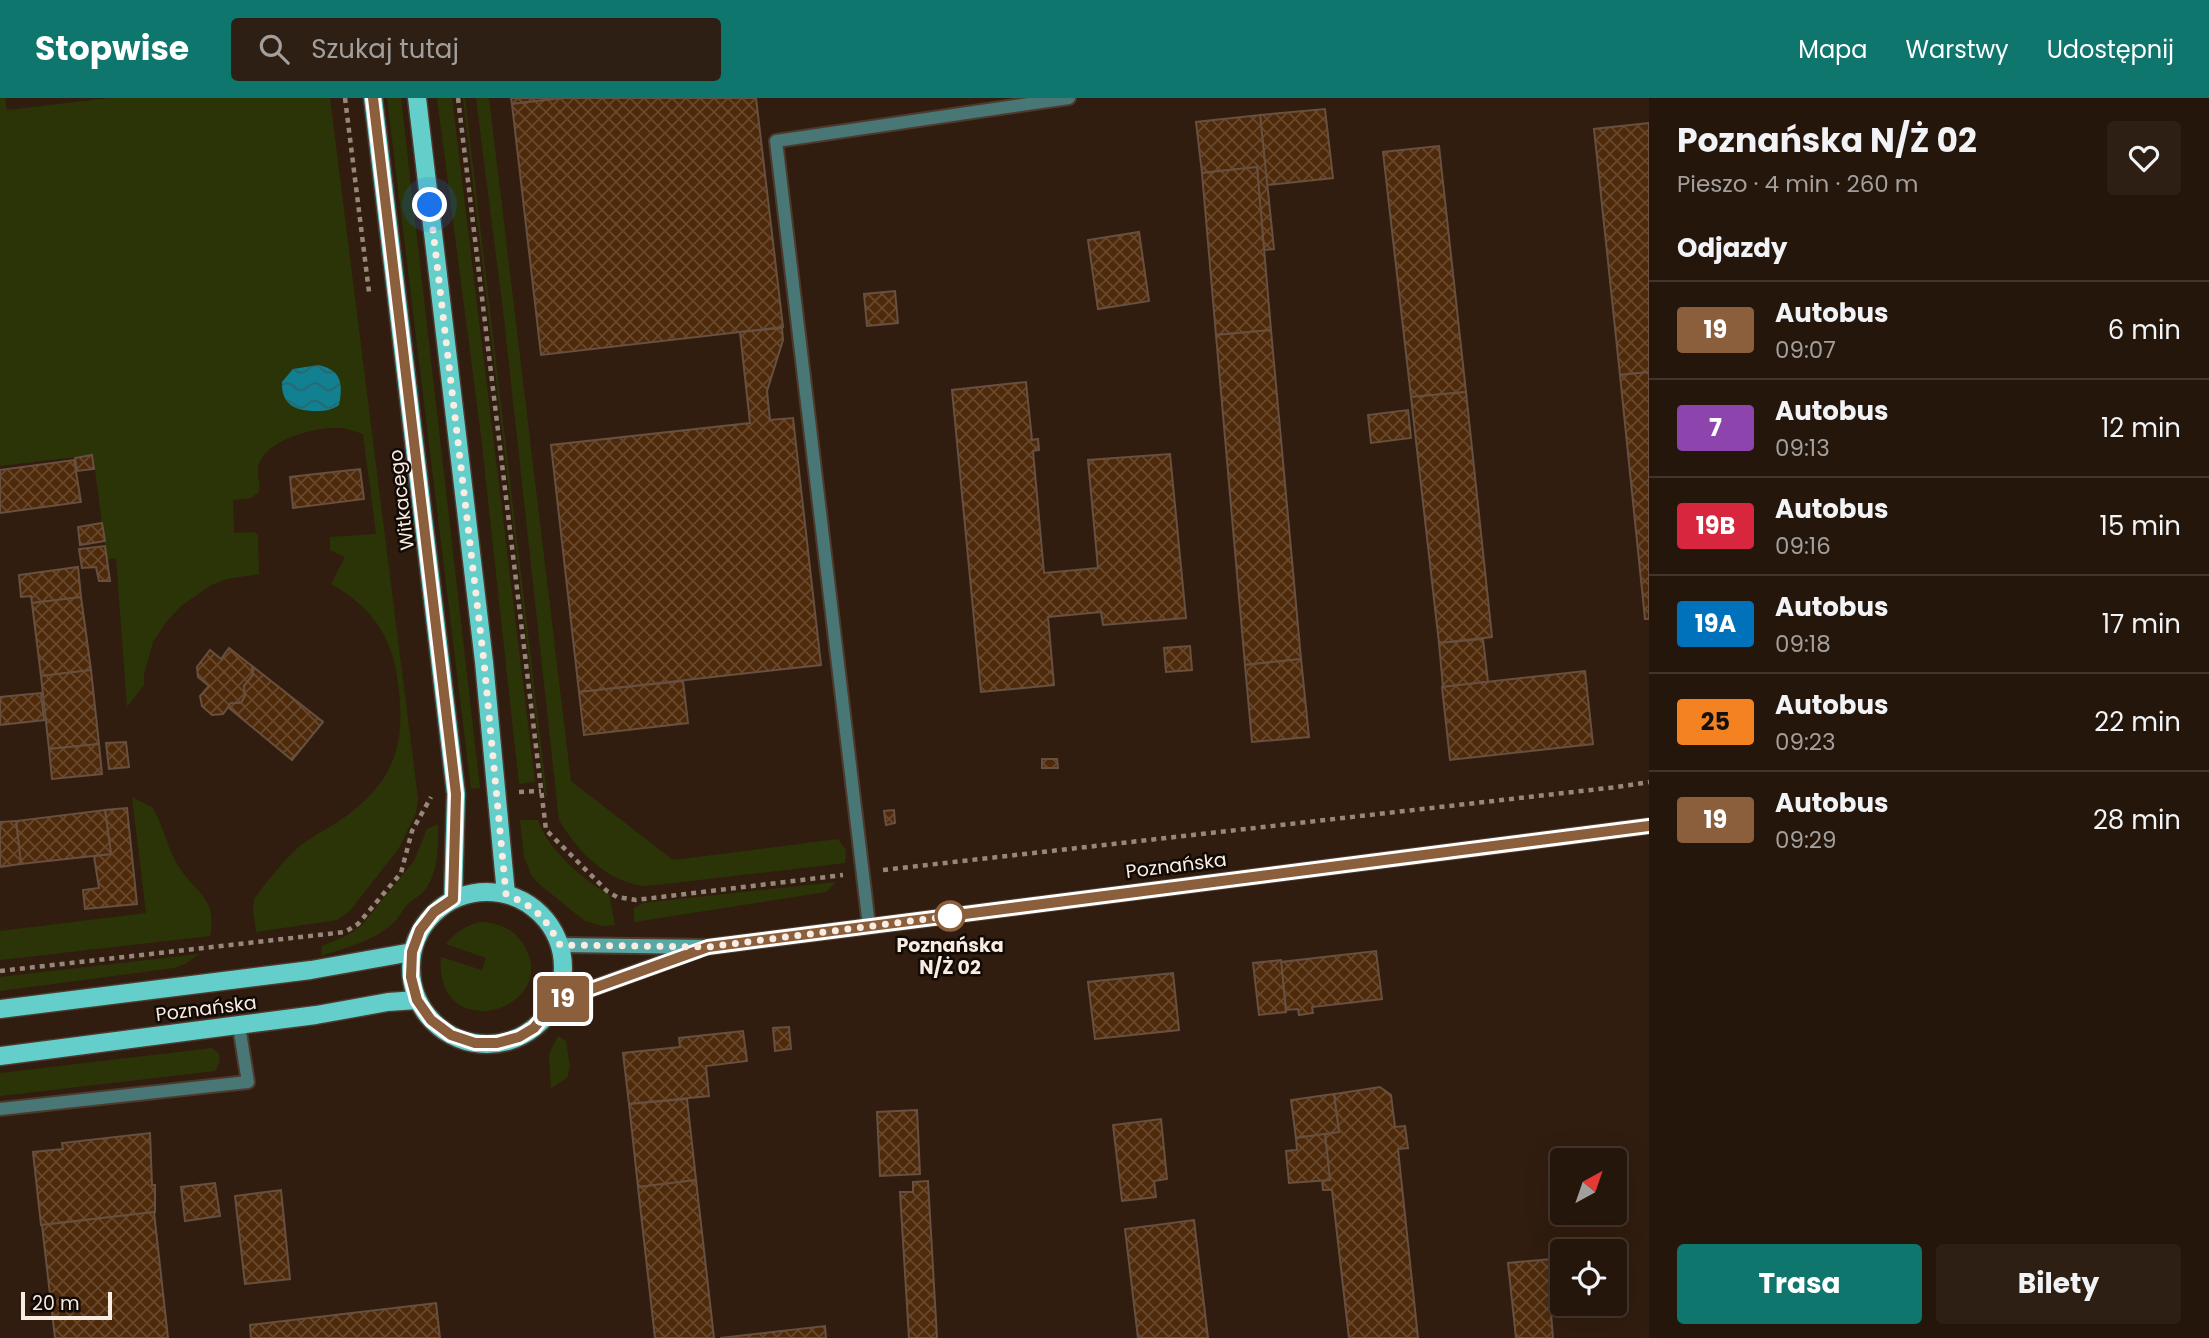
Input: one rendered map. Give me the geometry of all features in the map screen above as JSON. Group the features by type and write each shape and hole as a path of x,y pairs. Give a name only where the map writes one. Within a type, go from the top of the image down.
{"main road":[{"name":"Witkacego","path":"373,98 456,794 453,899"},
{"path":"417,98 484,662 506,894"},
{"name":"Poznańska","path":"560,945 708,947 1649,826"},
{"path":"480,892 506,894 529,905 548,922 560,945 563,964 561,983 555,1002 534,1028 519,1037 497,1043 475,1043 451,1035 431,1020 417,1000 411,977 412,952 420,930 434,912 453,899 480,892"},
{"name":"Poznańska","path":"555,1002 708,947"},
{"name":"Poznańska","path":"0,1009 311,970 412,952"},
{"name":"Poznańska","path":"0,1056 417,1000"}],"lane":[{"path":"869,926 776,141 1069,98"},
{"path":"0,1110 248,1082 239,1026"}],"path":[{"path":"458,98 546,830 607,891 621,898 636,900 840,875"},
{"path":"881,870 1649,782"},
{"path":"519,792 541,791"},
{"path":"0,971 345,932 358,924 401,873 409,842"}],"green space":[{"path":"0,98 5,98 7,110 110,98 330,98 418,799 416,813 399,848 349,912 337,920 256,932 253,908 254,899 294,852 366,799 389,769 396,753 400,698 389,647 367,611 331,584 345,557 330,550 330,537 376,534 363,434 341,428 320,429 282,441 264,455 258,467 259,492 251,498 233,500 234,533 254,532 258,535 259,574 227,579 211,585 181,606 153,642 144,674 144,685 127,707 116,558 107,560 93,455 0,466"},
{"path":"387,98 401,98 480,788 471,789"},
{"path":"437,98 452,98 535,782 519,784 481,436"},
{"path":"465,98 547,796 545,796"},
{"path":"476,98 489,98 571,781 673,860 838,839 846,850 845,863 647,886 633,884 607,873 596,864 575,844 559,820 504,319"},
{"path":"132,797 153,808 175,860 207,902 212,922 210,936 0,960 0,931 146,913"},
{"path":"520,820 538,820 557,852 588,881 609,894 615,925 602,926 585,921 539,884 532,876 524,857"},
{"path":"438,824 436,865 425,890 382,932 321,956 322,946 348,935 362,925 414,861 427,829"},
{"path":"836,882 826,892 634,922 634,908 643,903"},
{"path":"480,922 512,931 525,947 531,969 526,988 512,1002 494,1010 474,1010 456,1002 444,985 441,957 482,970 486,958 446,944 461,930"},
{"path":"199,954 174,968 0,991 0,977"},
{"path":"558,1036 566,1041 570,1067 567,1078 551,1088 549,1054"},
{"path":"212,1048 219,1054 220,1061 215,1071 0,1096 0,1073"}],"water":[{"path":"318,365 332,370 339,379 339,405 316,411 296,408 284,396 282,382 293,369"}],"building":[{"path":"511,98 562,98 512,104"},
{"path":"562,98 756,98 783,327 541,355 512,104"},
{"path":"1325,109 1333,178 1267,185 1260,115"},
{"path":"1260,115 1274,249 1264,250 1257,167 1202,173 1196,122"},
{"path":"1649,123 1649,372 1620,375 1594,129"},
{"path":"1439,146 1466,392 1411,397 1383,152"},
{"path":"1257,167 1271,330 1216,335 1202,173"},
{"path":"1139,232 1149,301 1098,309 1088,240"},
{"path":"895,291 898,323 867,326 864,294"},
{"path":"782,328 783,340 767,391 770,420 793,418 821,665 579,692 551,445 750,423 740,332"},
{"path":"1271,330 1301,659 1245,665 1216,335"},
{"path":"1649,372 1649,619 1645,619 1620,375"},
{"path":"1026,382 1032,440 1038,439 1039,450 1033,451 1044,573 1098,568 1088,460 1170,454 1186,618 1103,625 1101,612 1048,617 1054,685 981,692 952,390"},
{"path":"1466,392 1492,637 1439,643 1411,397"},
{"path":"1408,410 1411,438 1371,443 1368,415"},
{"path":"92,455 94,469 77,471 75,458"},
{"path":"74,460 81,502 0,513 0,470"},
{"path":"360,469 364,499 293,508 290,477"},
{"path":"102,523 105,541 80,545 78,527"},
{"path":"105,546 110,581 99,581 96,567 82,568 79,549"},
{"path":"78,567 81,597 32,603 31,596 21,597 19,575"},
{"path":"81,597 91,670 41,676 32,603"},
{"path":"1483,639 1488,682 1443,687 1439,643"},
{"path":"1190,646 1192,670 1166,672 1164,648"},
{"path":"229,648 252,666 253,675 244,686 245,696 241,703 231,703 223,714 212,715 202,706 200,696 209,686 198,677 197,667 210,650 221,659"},
{"path":"1301,659 1309,737 1252,742 1245,665"},
{"path":"252,666 323,722 292,760 228,707 231,703 241,703 245,696 244,686 253,675"},
{"path":"91,670 99,744 49,749 41,676"},
{"path":"1585,671 1593,744 1450,760 1442,687"},
{"path":"683,681 688,723 584,735 579,692"},
{"path":"41,693 44,720 0,725 0,697"},
{"path":"126,742 129,767 109,769 106,743"},
{"path":"99,744 102,774 52,779 49,749"},
{"path":"1042,759 1057,759 1058,768 1042,768"},
{"path":"127,808 137,904 85,909 83,890 99,888 94,856 111,854 105,810"},
{"path":"105,810 111,854 21,864 16,821"},
{"path":"894,810 895,823 886,825 884,811"},
{"path":"16,821 21,864 0,867 0,822"},
{"path":"1376,951 1382,999 1312,1007 1313,1013 1299,1015 1298,1009 1286,1010 1281,962"},
{"path":"1281,960 1286,1012 1259,1015 1253,963"},
{"path":"1173,973 1179,1030 1095,1039 1088,982"},
{"path":"789,1027 791,1049 775,1051 773,1028"},
{"path":"743,1031 747,1061 706,1066 709,1096 629,1104 623,1053 680,1047 679,1038"},
{"path":"1380,1087 1391,1095 1395,1127 1405,1126 1408,1148 1398,1149 1418,1338 1349,1338 1332,1190 1323,1190 1322,1180 1330,1180 1325,1134 1339,1132 1334,1094"},
{"path":"1334,1094 1339,1132 1296,1138 1291,1100"},
{"path":"687,1099 696,1180 638,1187 629,1104"},
{"path":"917,1110 920,1174 880,1176 877,1112"},
{"path":"1161,1119 1167,1179 1154,1181 1156,1197 1122,1201 1113,1125"},
{"path":"150,1133 155,1212 41,1225 33,1152 63,1149 62,1143"},
{"path":"1325,1134 1330,1180 1289,1183 1286,1151 1297,1150 1296,1138"},
{"path":"696,1180 714,1338 655,1338 638,1187"},
{"path":"928,1181 937,1338 909,1338 900,1192 913,1192 913,1182"},
{"path":"215,1183 220,1216 185,1221 181,1187"},
{"path":"281,1190 290,1279 245,1284 235,1196"},
{"path":"154,1212 168,1338 55,1338 42,1225"},
{"path":"1194,1220 1208,1338 1138,1338 1125,1229"},
{"path":"1550,1259 1550,1316 1553,1338 1516,1338 1508,1263"},
{"path":"436,1303 440,1338 251,1338 250,1325"},
{"path":"825,1326 826,1338 720,1338"}],"bus line":[{"name":"19","path":"373,98 457,813 453,899 434,912 420,930 412,952 411,977 417,1000 431,1020 451,1035 475,1043 497,1043 519,1037 534,1028 555,1002 708,947 1649,826"}],"place":[{"name":"Poznańska N/Ż 02","path":"950,916"}],"route":[{"path":"430,205 484,662 506,894 529,905 548,922 560,945 708,947 950,916"}]}
